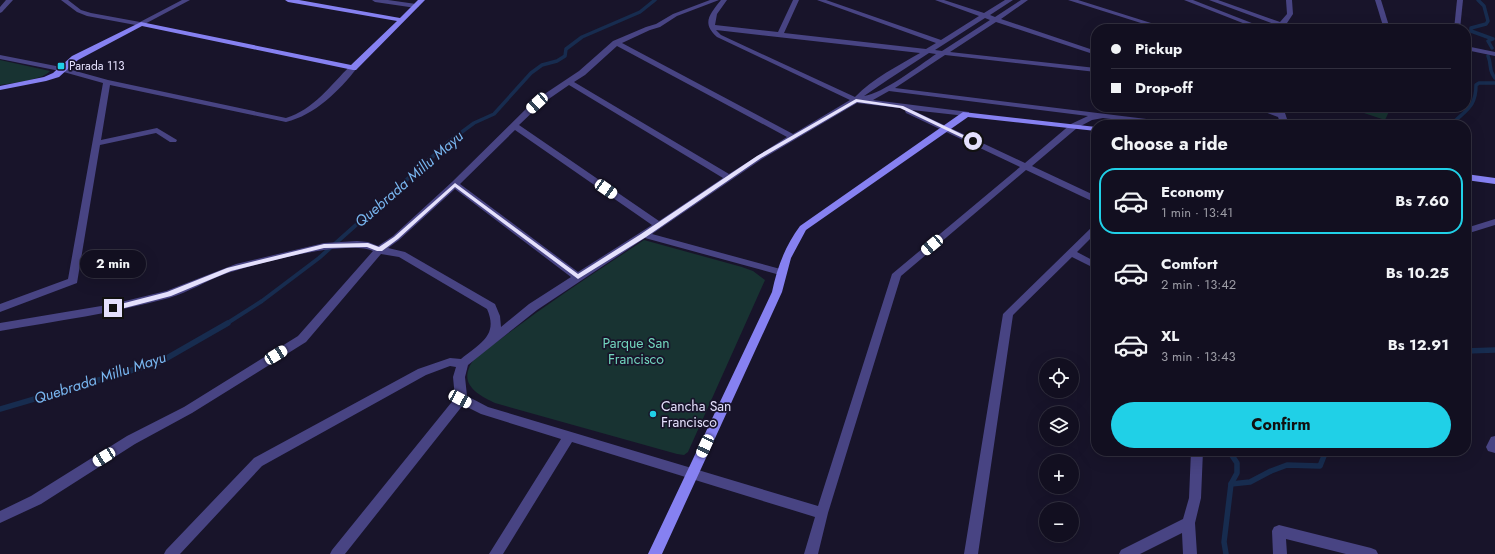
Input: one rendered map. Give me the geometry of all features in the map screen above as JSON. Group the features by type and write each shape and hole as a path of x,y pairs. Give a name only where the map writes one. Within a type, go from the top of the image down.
{"street":[{"path":"0,11 10,0"},
{"path":"64,0 79,11 89,15 141,24 352,68"},
{"path":"0,88 56,75 75,58 187,0"},
{"path":"288,0 402,20"},
{"path":"375,0 416,6"},
{"path":"0,57 61,69 107,82 286,120 296,118 310,109 422,0"},
{"path":"0,517 36,500 131,440 188,410 302,339 379,250 396,238 455,184 537,103 582,73 616,43 648,28 658,26 675,15 716,0"},
{"path":"724,0 712,18 711,27 713,32 856,100 902,107 1091,128"},
{"path":"780,35 796,0"},
{"path":"820,0 943,48 1091,69"},
{"path":"938,0 1091,51"},
{"path":"856,100 871,98 888,89 984,16 1010,0"},
{"path":"711,27 928,51 943,48 995,20 1026,0"},
{"path":"1070,0 1150,24"},
{"path":"1188,0 1251,24"},
{"path":"1212,0 1272,24"},
{"path":"1282,24 1290,14 1289,0"},
{"path":"1378,0 1385,24"},
{"path":"1458,24 1460,0"},
{"path":"616,43 793,137"},
{"path":"1471,47 1475,50"},
{"path":"1471,49 1495,54"},
{"path":"338,554 460,399 459,377 463,363 534,307 578,277 659,225 728,177 856,100 864,92 928,51"},
{"path":"0,308 73,281 107,82"},
{"path":"569,82 728,177"},
{"path":"888,89 1136,120"},
{"path":"902,107 1091,198"},
{"path":"1270,112 1282,116"},
{"path":"1281,112 1283,120"},
{"path":"655,554 777,292 780,272 795,238 803,228 966,114"},
{"path":"811,554 822,513 897,274 1074,126 1081,121 1101,116"},
{"path":"515,126 659,225"},
{"path":"97,143 157,130 173,140"},
{"path":"1471,178 1495,181"},
{"path":"455,184 578,277"},
{"path":"1471,229 1495,222"},
{"path":"971,554 1008,314 1091,233"},
{"path":"644,235 780,272"},
{"path":"0,326 113,308 146,301 169,294 221,272 324,246 368,245 379,250 402,254 491,307 497,318 497,327 492,339"},
{"path":"1071,253 1091,263"},
{"path":"171,554 258,462 422,372 450,362 463,363"},
{"path":"460,399 485,411 822,513"},
{"path":"496,554 569,437"},
{"path":"1495,441 1492,447 1495,448"},
{"path":"1190,554 1188,523 1196,498 1197,456"},
{"path":"1126,554 1188,523"},
{"path":"1280,554 1279,531 1371,554"}],"green space":[{"path":"0,60 50,71 41,77 34,79 0,85"},
{"path":"1361,112 1389,112 1385,120"},
{"name":"Parque San Francisco","path":"644,240 742,267 753,271 765,280 688,452 684,455 677,454 495,403 484,398 470,386 467,375 469,368 471,363 479,355 554,300"}],"waterway":[{"name":"Quebrada Millu Mayu","path":"447,143 474,123 494,114 531,73 542,65 557,61 565,56 566,49 582,37 640,12 655,0"},
{"path":"1478,0 1484,6 1488,21 1486,24 1471,28 1471,31 1493,39 1488,41 1492,48"},
{"path":"1488,56 1491,70 1495,78"},
{"path":"1471,105 1476,93 1476,85 1479,83 1495,83"},
{"path":"1456,120 1465,112"},
{"name":"Quebrada Millu Mayu","path":"226,324 262,301 319,258 449,142"},
{"name":"Quebrada Millu Mayu","path":"0,409 160,362 228,323"},
{"path":"1471,351 1495,350"},
{"path":"1231,484 1237,473 1237,463 1232,456"},
{"path":"1231,484 1250,482 1271,471 1287,465 1320,466 1324,456"},
{"path":"1226,554 1224,542 1231,484"}],"place":[{"name":"Parada 113","path":"61,66"},
{"name":"Cancha San Francisco","path":"653,414"}],"route":[{"path":"113,308 146,301 169,294 239,266 324,246 357,244 368,245 379,250 396,238 455,184 578,277 644,235 759,157 856,100 902,107 973,141"}]}
